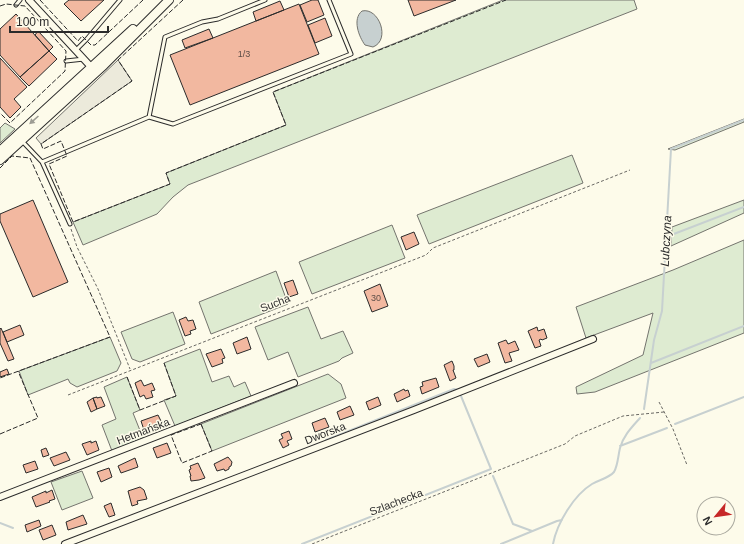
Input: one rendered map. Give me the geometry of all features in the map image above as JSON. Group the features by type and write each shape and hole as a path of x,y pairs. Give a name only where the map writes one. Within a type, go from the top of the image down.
{"main road":[{"path":"0,160 20,138 168,0"},
{"path":"0,151 20,138"}],"street":[{"path":"29,0 94,69"},
{"name":"Dworska","path":"64,544 593,340"},
{"name":"Hetmańska","path":"0,497 294,384"}],"lane":[{"path":"16,5 20,0"},
{"path":"76,50 120,0"},
{"path":"149,117 165,37 202,22 218,19 265,0"},
{"path":"42,162 149,117 174,124 351,54 329,0"},
{"path":"66,61 84,59"},
{"path":"20,138 42,162 70,224"}],"path":[{"name":"Sucha","path":"68,395 426,255 433,248 630,170"},
{"path":"70,224 77,247 98,289 131,370"},
{"path":"658,402 673,429 687,464"},
{"name":"Szlachecka","path":"312,544 565,444 575,436 623,416 664,412"}],"green space":[{"path":"503,0 634,0 637,9 188,185 173,197 157,214 83,245 73,222 170,184 166,173 286,125 273,92"},
{"path":"744,119 744,122 675,150 668,149"},
{"path":"5,123 15,129 0,143 0,128"},
{"path":"572,155 583,183 429,244 417,215"},
{"path":"744,200 744,213 671,246 672,227"},
{"path":"392,225 405,258 312,294 299,262"},
{"path":"744,240 744,333 595,392 577,394 576,387 643,355 653,313 586,338 576,307 673,270"},
{"path":"276,271 288,304 211,334 199,302"},
{"path":"308,307 321,339 343,331 353,353 339,361 298,377 288,352 268,360 255,327"},
{"path":"173,312 185,344 140,362 132,359 121,332"},
{"path":"110,337 121,363 117,371 77,387 70,383 68,379 28,395 19,371"},
{"path":"200,349 212,382 229,376 234,387 245,382 251,396 175,426 164,400 176,396 164,363"},
{"path":"328,374 341,384 346,398 212,451 201,424"},
{"path":"127,377 140,410 133,413 143,438 112,451 102,425 116,419 104,387"},
{"path":"82,471 93,498 62,510 51,482"}],"shaded area":[{"path":"362,11 368,11 373,14 381,25 381,38 373,47 365,45 359,33 357,19"},
{"path":"118,60 132,81 41,144 36,138"}],"building":[{"path":"69,0 104,0 81,21 64,4"},
{"path":"312,0 318,0 324,15 307,22 300,5"},
{"path":"408,0 456,0 414,16"},
{"path":"280,1 284,10 256,21 253,12"},
{"path":"299,4 319,54 190,105 170,55"},
{"path":"16,14 49,51 20,77 0,55 0,29"},
{"path":"325,18 332,36 315,43 308,25"},
{"path":"209,29 213,38 185,48 182,40"},
{"path":"38,31 53,47 49,51 35,35"},
{"path":"49,51 57,59 29,86 20,77"},
{"path":"0,58 27,87 14,99 21,107 10,118 0,107"},
{"path":"33,200 68,282 33,297 0,221 0,214"},
{"path":"414,232 419,244 406,250 401,237"},
{"path":"293,280 298,294 289,297 284,283"},
{"path":"380,284 388,306 372,312 364,291"},
{"path":"186,317 188,321 193,320 196,329 190,331 191,334 185,336 179,320"},
{"path":"20,325 24,335 7,342 3,332"},
{"path":"537,327 538,331 544,329 547,338 539,340 541,346 535,348 528,331"},
{"path":"1,328 14,359 8,361 0,343"},
{"path":"247,337 251,349 237,354 233,343"},
{"path":"506,340 508,344 515,341 519,350 509,353 512,361 505,363 498,343"},
{"path":"221,349 225,358 222,359 223,363 212,367 206,354"},
{"path":"487,354 490,362 478,367 474,359"},
{"path":"452,361 456,378 450,381 444,365"},
{"path":"7,369 9,374 0,377 0,372"},
{"path":"436,378 439,387 422,394 420,387 423,386 422,382"},
{"path":"141,380 144,386 152,383 155,390 151,391 153,397 146,399 144,395 140,397 135,383"},
{"path":"404,389 405,391 408,390 410,396 397,402 394,394"},
{"path":"101,397 105,406 97,409 93,398"},
{"path":"378,397 381,405 369,410 366,402"},
{"path":"93,398 97,409 91,412 87,402"},
{"path":"350,406 354,415 340,420 337,412"},
{"path":"158,415 162,423 144,430 141,421"},
{"path":"325,418 329,427 315,432 312,423"},
{"path":"289,431 292,439 287,441 289,445 283,448 279,440 283,438 281,434"},
{"path":"91,441 91,443 96,441 99,450 87,455 82,444"},
{"path":"167,443 171,453 157,458 153,448"},
{"path":"46,448 49,455 43,457 41,450"},
{"path":"66,452 70,460 54,466 50,458"},
{"path":"228,457 232,462 229,469 225,471 224,469 217,471 214,464"},
{"path":"135,458 138,467 121,473 118,466"},
{"path":"35,461 38,469 26,473 23,465"},
{"path":"198,463 205,478 191,481 189,470 191,469 190,466"},
{"path":"109,468 112,477 101,482 97,472"},
{"path":"140,487 144,490 147,499 137,501 138,504 132,506 128,491"},
{"path":"52,490 55,499 36,507 32,497"},
{"path":"111,503 115,515 109,517 104,506"},
{"path":"83,515 87,524 68,530 66,522"},
{"path":"39,520 41,526 27,532 25,525"},
{"path":"52,525 56,535 43,540 39,530"}],"waterway":[{"name":"Lubczyna","path":"644,409 654,340 662,311 671,149 744,120"},
{"path":"666,237 744,207"},
{"path":"651,363 744,326"},
{"path":"326,440 454,389 458,390"},
{"path":"302,544 491,469 461,396"},
{"path":"675,424 744,397"},
{"name":"Lubczyna","path":"553,544 558,527 573,502 585,489 614,472 623,440 640,418"},
{"path":"620,446 667,428"},
{"path":"493,476 513,524 532,531"},
{"path":"501,544 562,520"},
{"path":"0,523 13,528"}],"fence":[{"path":"40,0 78,41 82,36 91,45 95,45 143,0"},
{"path":"183,0 118,60 132,81 41,144 43,149 61,141 67,156 49,164 73,222 170,184 166,173 286,125 273,92 506,0"},
{"path":"0,6 6,4 25,6 66,51 65,71 10,123 0,113"},
{"path":"0,168 12,156 30,158 110,337 0,378"},
{"path":"127,377 140,410 176,396 164,363"},
{"path":"0,434 38,418 18,371"},
{"path":"201,424 212,451 182,463 171,435 201,424"}]}
